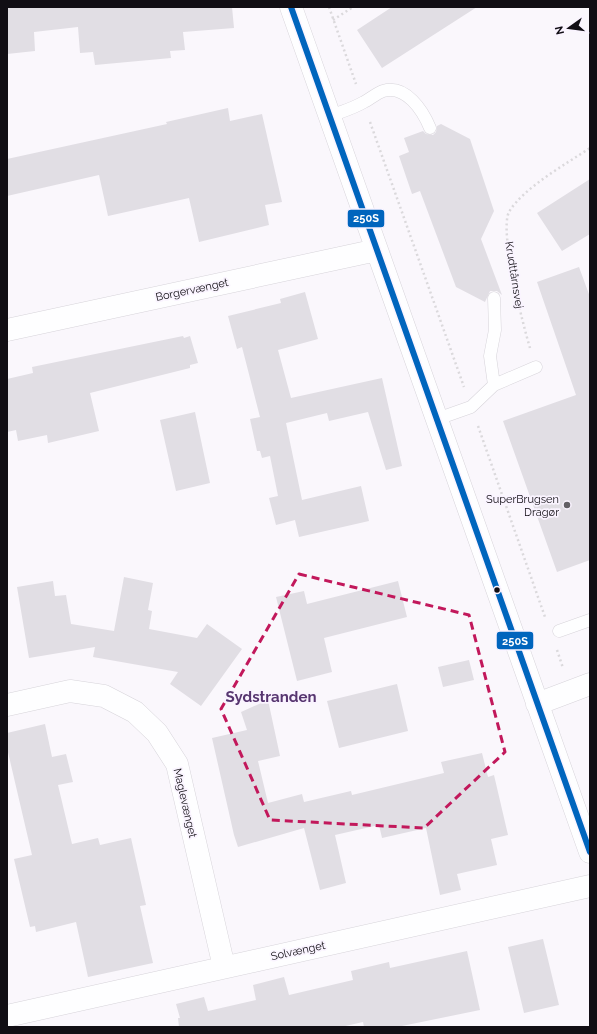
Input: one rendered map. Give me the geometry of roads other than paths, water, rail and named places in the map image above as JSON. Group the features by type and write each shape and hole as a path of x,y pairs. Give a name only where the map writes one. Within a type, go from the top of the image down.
{"street":[{"path":"291,7 590,852"},
{"name":"Borgervænget","path":"7,330 377,250"},
{"path":"537,704 586,685"},
{"name":"Maglevænget","path":"7,706 70,691 104,696 135,712 157,733 176,764 224,967"},
{"name":"Solvænget","path":"7,1016 590,886"}],"lane":[{"path":"330,116 363,103 383,91 394,90 417,104 425,116 430,128"},
{"path":"494,298 495,330 490,356 494,385"},
{"path":"437,419 471,407 494,385 536,367"},
{"path":"559,631 590,620"}],"place":[{"name":"SuperBrugsen Dragør","path":"567,505"}],"district":[{"name":"Sydstranden","path":"271,697"}]}
